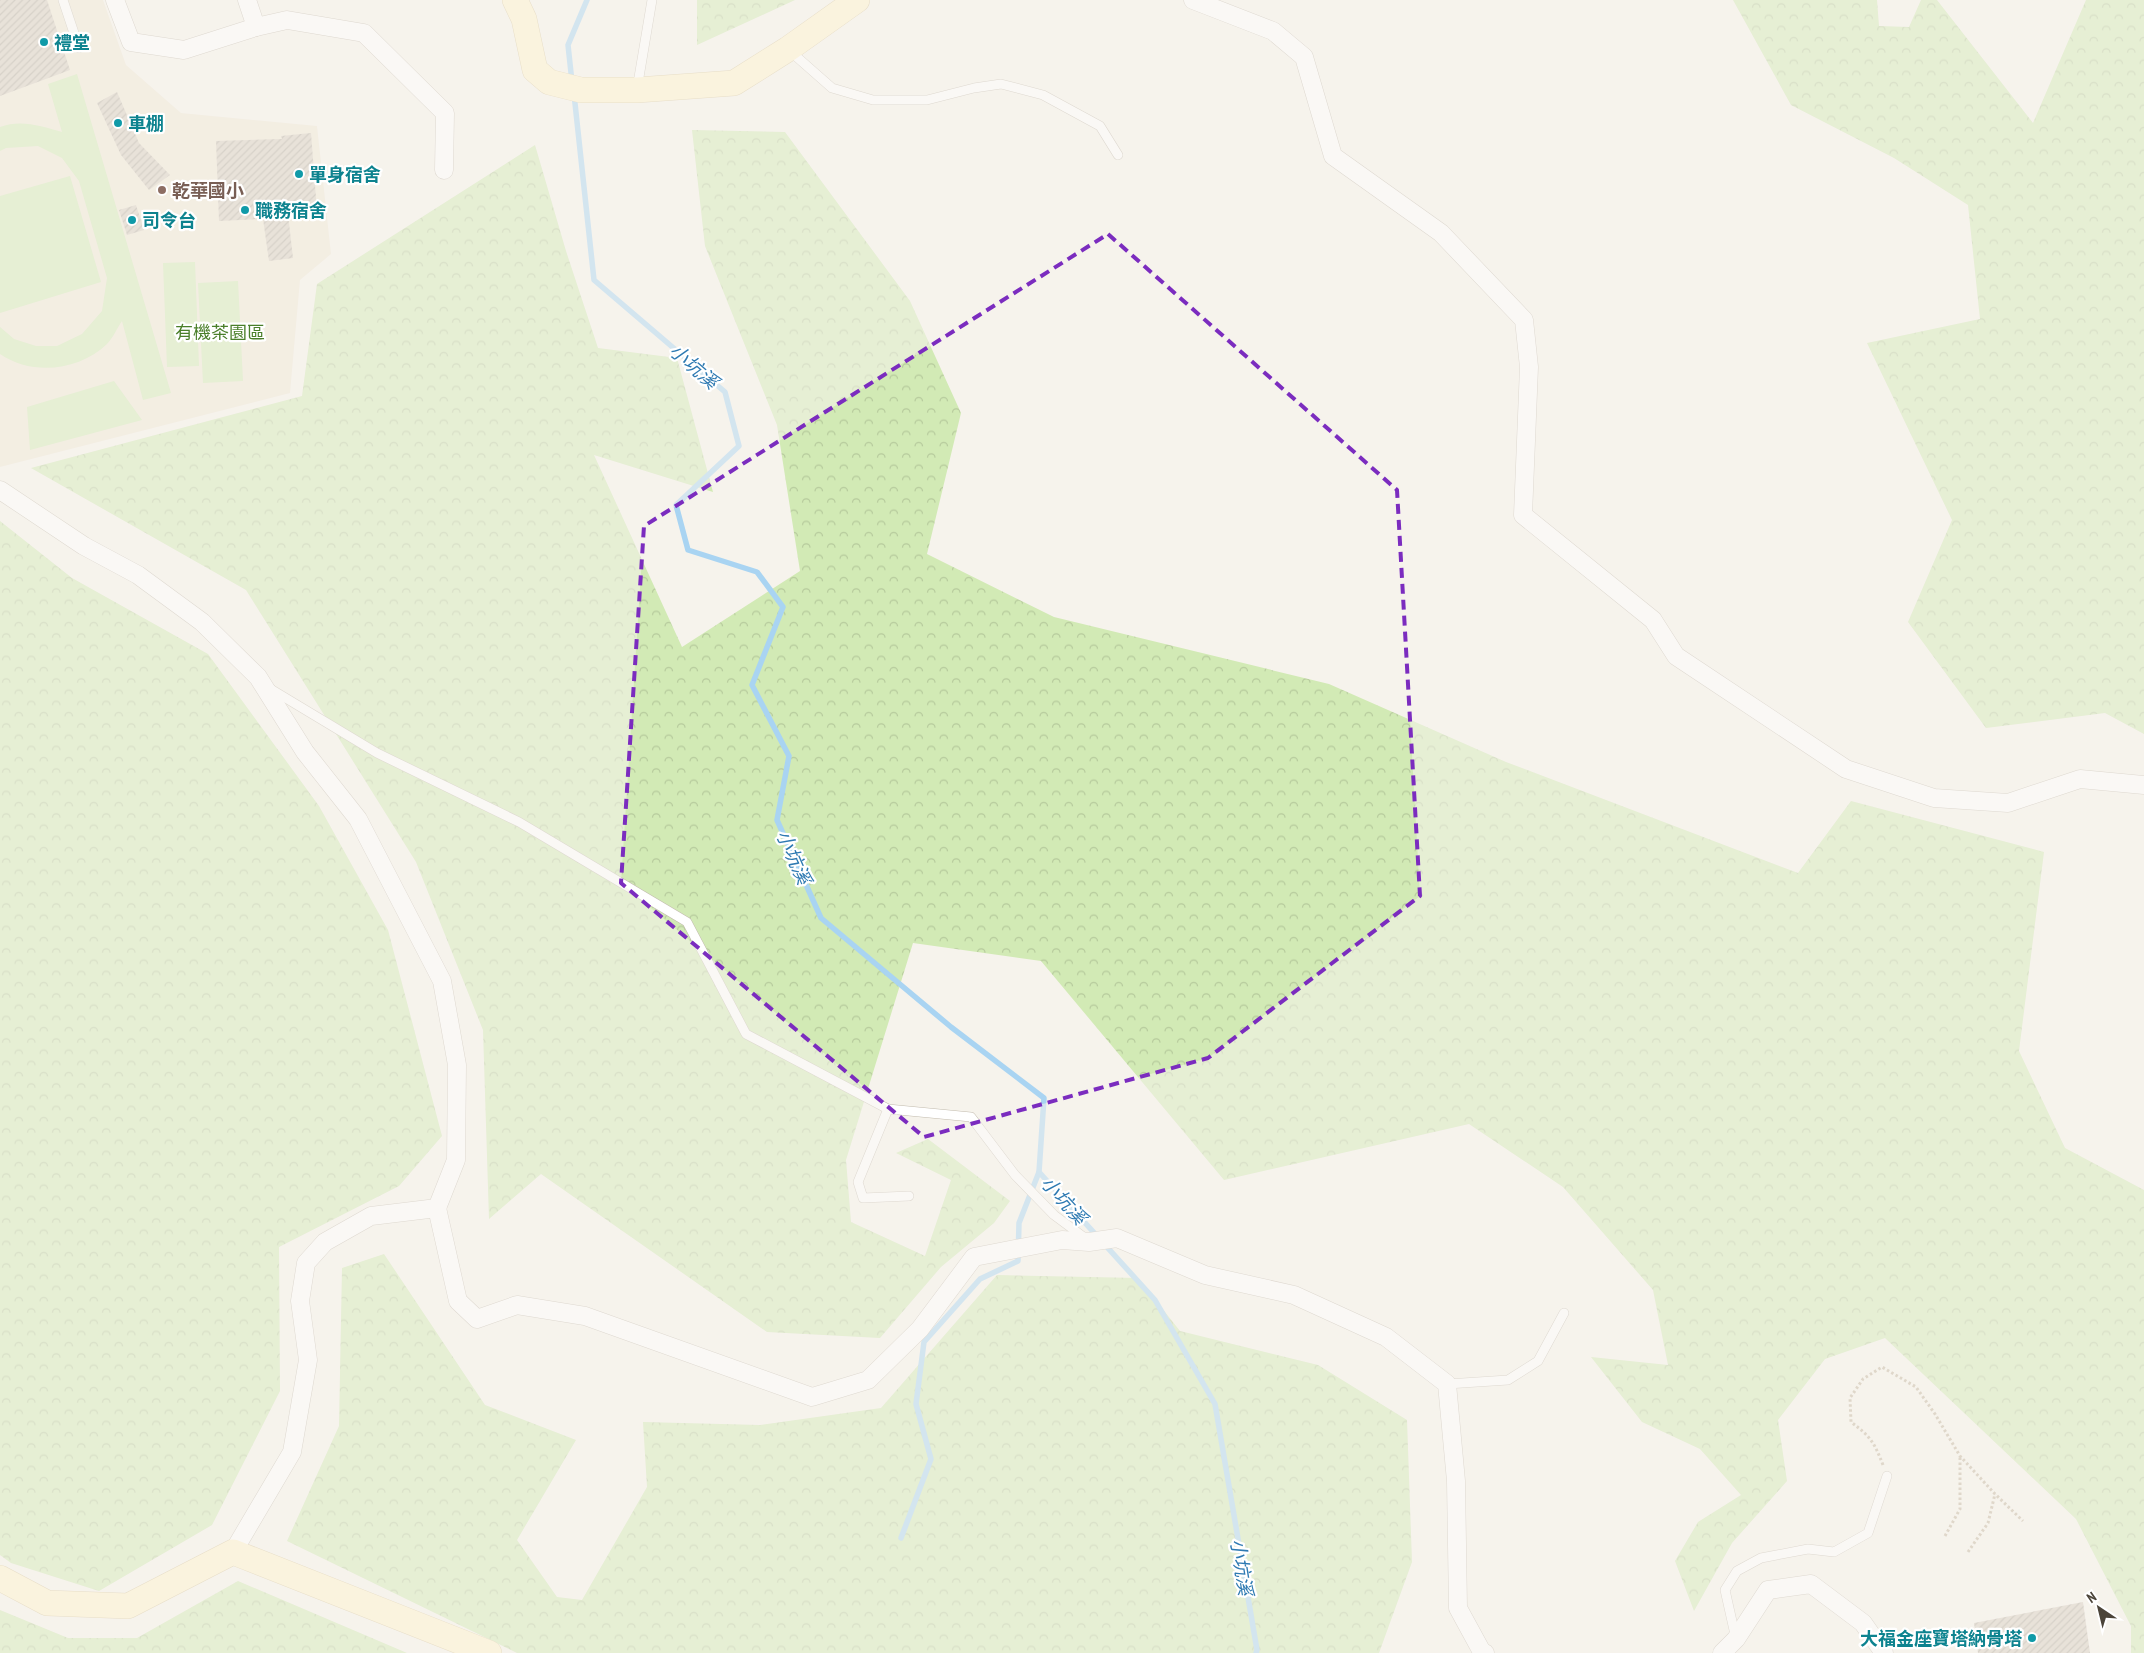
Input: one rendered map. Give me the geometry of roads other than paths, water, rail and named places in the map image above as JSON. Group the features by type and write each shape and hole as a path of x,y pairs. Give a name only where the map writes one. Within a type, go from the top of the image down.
{"street":[{"path":"115,0 130,42 184,50 256,27 287,20 364,33 445,113 444,170"},
{"path":"247,0 256,27"},
{"path":"515,0 524,19 535,70 549,82 571,88 637,90 734,84 788,49 857,0"},
{"path":"1193,0 1273,31 1304,57 1333,156 1440,232 1524,320 1529,367 1523,515 1652,620 1676,656 1846,769 1934,798 2008,802 2080,779 2144,786"},
{"path":"0,490 84,546 138,575 202,622 258,677 306,752 358,819 442,981 457,1065 456,1160 437,1208 458,1301 477,1319 517,1305 585,1316 812,1397 868,1380 920,1329 974,1256 1062,1240 1089,1242 1117,1238 1205,1275 1294,1295 1386,1337 1448,1384 1456,1481 1458,1608 1482,1652 1485,1653"},
{"path":"0,1578 46,1603 128,1606 233,1552 292,1452 308,1360 300,1301 306,1264 325,1242 371,1216 437,1208"},
{"path":"233,1552 489,1653"},
{"path":"1722,1653 1736,1639 1768,1590 1811,1584 1863,1623 1884,1653"}],"lane":[{"path":"63,0 79,48"},
{"path":"637,90 652,0"},
{"path":"788,49 832,88 873,100 927,100 974,88 1001,84 1043,95 1100,126 1118,156"},
{"path":"263,684 377,753 519,822 687,922 746,1034 888,1109 971,1117 1015,1175 1054,1215 1089,1242"},
{"path":"888,1109 858,1182 863,1198 909,1196"},
{"path":"1448,1384 1508,1380 1538,1360 1564,1313"},
{"path":"1736,1639 1725,1590 1737,1571 1761,1558 1808,1549 1834,1552 1868,1533 1887,1476"}],"waterway":[{"name":"小坑溪","path":"572,82 568,45 587,0"},
{"name":"小坑溪","path":"574,94 594,280 725,392 739,446 676,505 688,550 757,572 783,607 752,685 789,756 777,820 821,918 951,1027 1044,1098 1039,1172 1155,1300 1215,1404 1256,1653"},
{"path":"901,1538 931,1459 916,1404 924,1342 980,1279 1018,1261 1019,1223 1039,1172"}],"place":[{"name":"禮堂","path":"44,42"},
{"name":"車棚","path":"118,123"},
{"name":"單身宿舍","path":"299,174"},
{"name":"乾華國小","path":"162,190"},
{"name":"職務宿舍","path":"245,210"},
{"name":"司令台","path":"132,220"},
{"name":"大福金座寶塔納骨塔","path":"2032,1638"}],"park label":[{"name":"有機茶園區","path":"220,332"}]}
